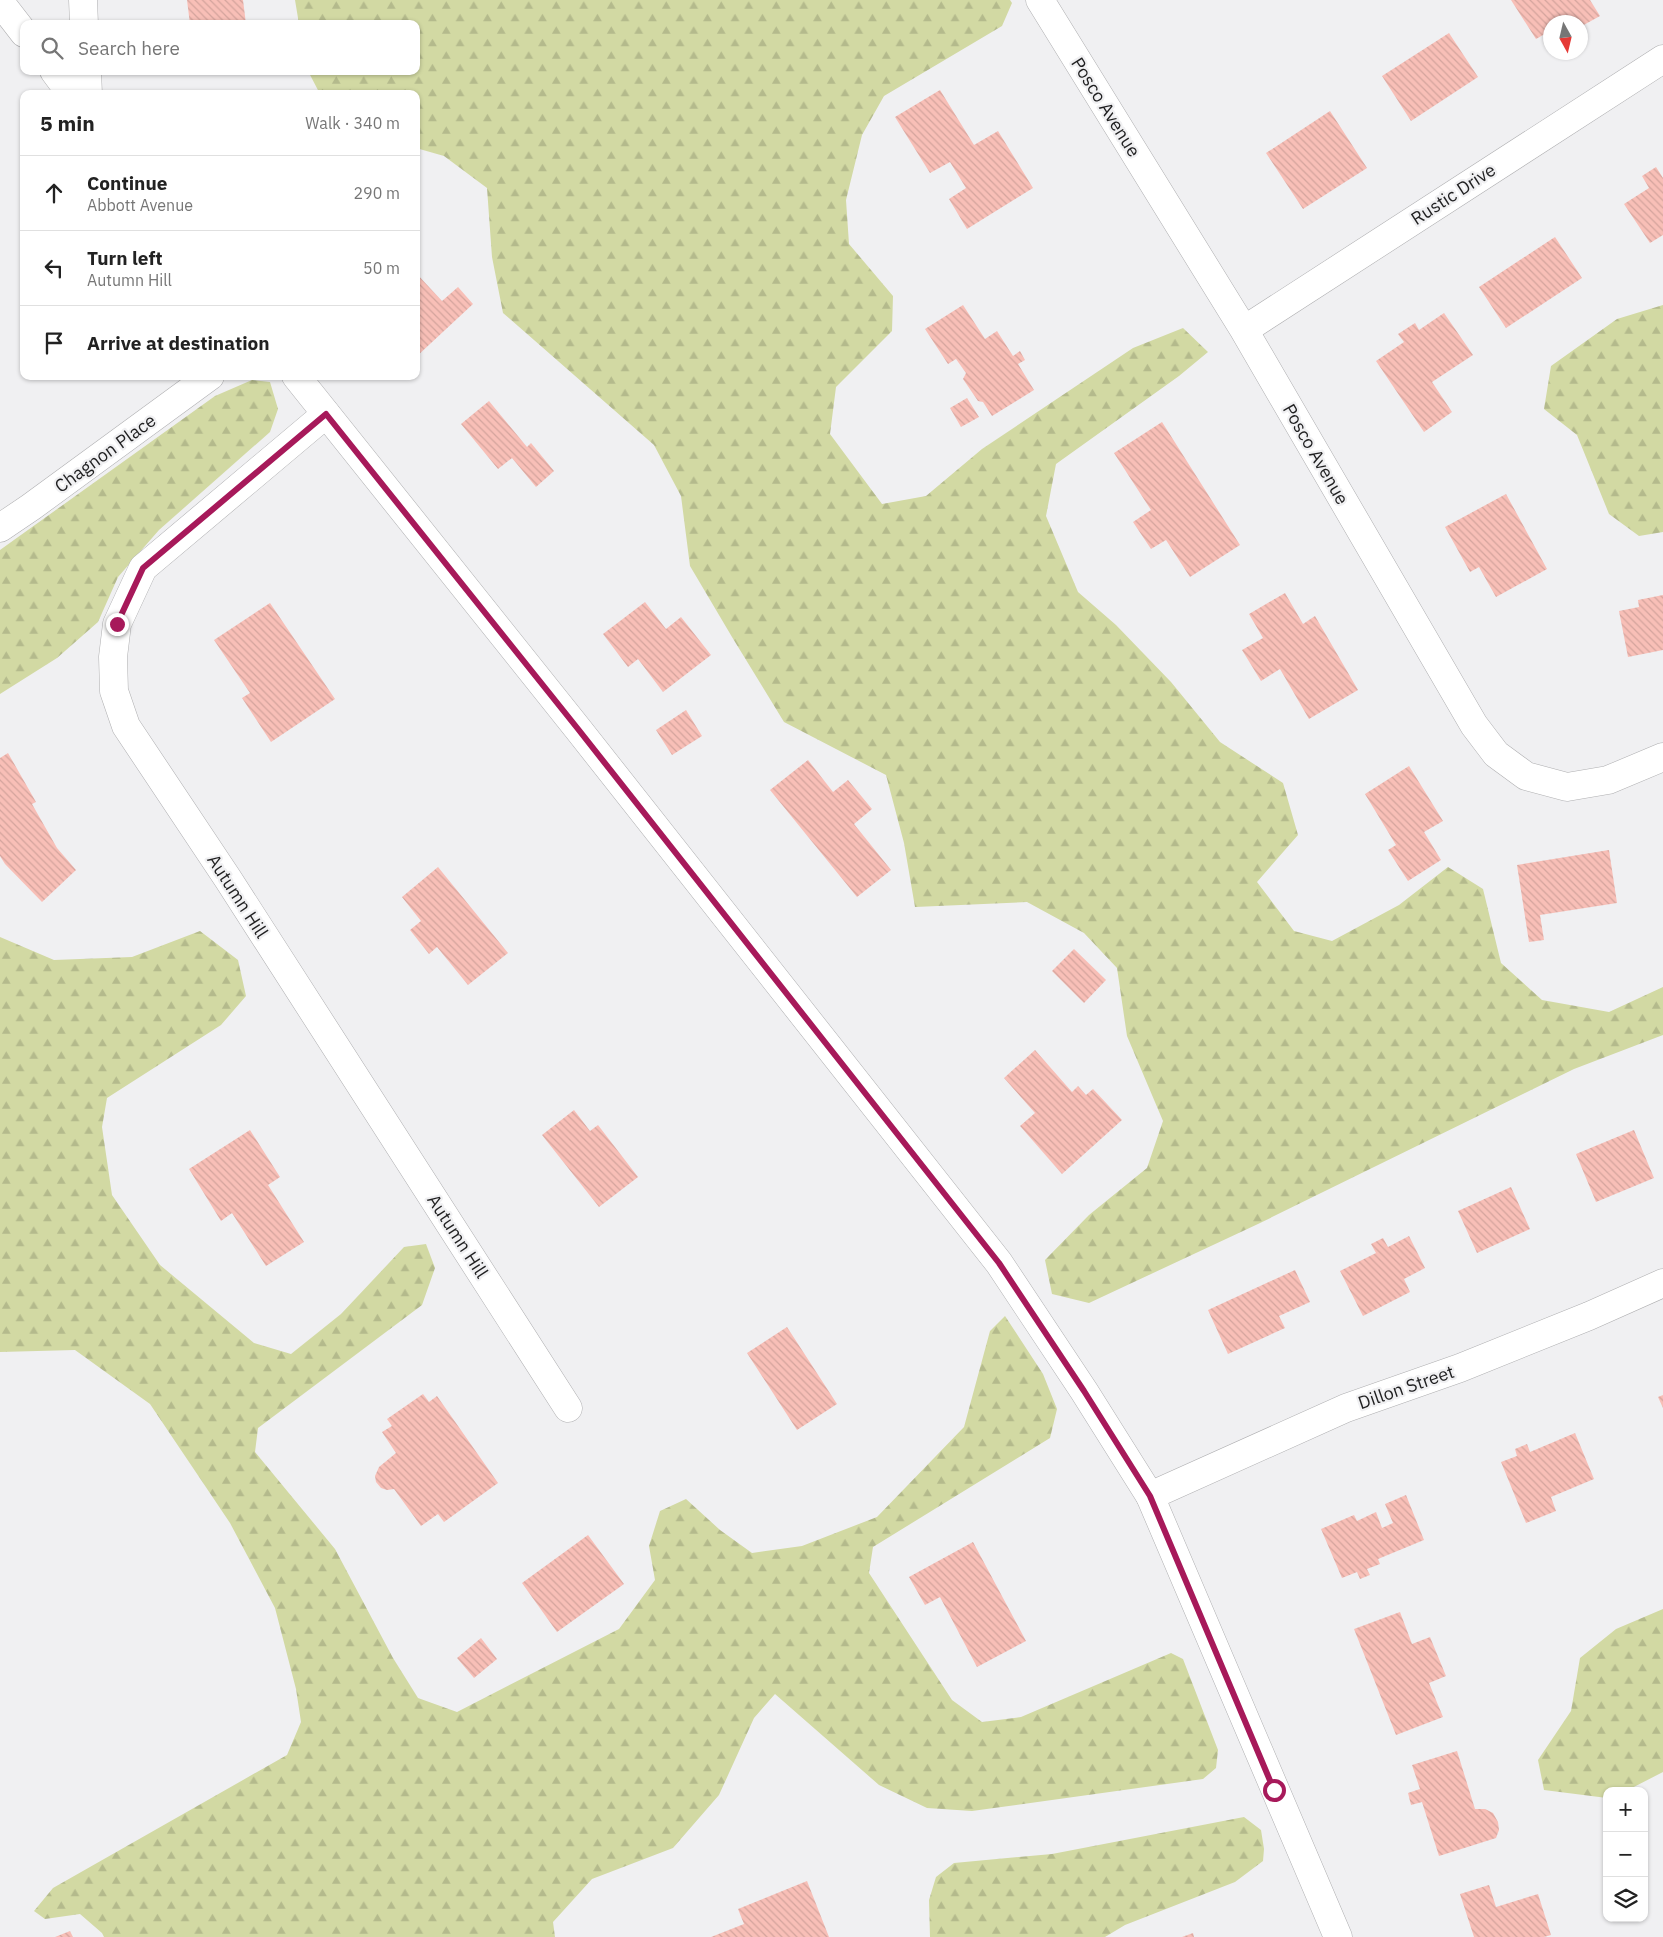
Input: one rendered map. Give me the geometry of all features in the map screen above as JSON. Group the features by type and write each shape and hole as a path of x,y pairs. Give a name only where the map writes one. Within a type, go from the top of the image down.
{"street":[{"path":"83,0 84,20"},
{"name":"Posco Avenue","path":"1040,0 1244,330 1474,725 1496,754 1526,776 1567,787 1608,780 1663,757"},
{"path":"0,2 20,28"},
{"name":"Rustic Drive","path":"1244,330 1663,59"},
{"path":"57,75 68,90"},
{"path":"87,75 88,90"},
{"name":"Chagnon Place","path":"0,528 205,380"},
{"path":"299,380 999,1263 1084,1391 1150,1496 1338,1937"},
{"name":"Autumn Hill","path":"326,414 143,568 117,624 113,657 114,691 126,726 234,888 568,1408"},
{"name":"Dillon Street","path":"1150,1496 1346,1408 1460,1368 1589,1316 1663,1283"}],"green space":[{"path":"295,0 1010,0 1012,3 1002,26 884,96 862,135 846,200 849,244 893,296 892,331 836,387 830,434 882,504 926,496 982,449 1133,348 1183,328 1208,352 1179,376 1056,464 1046,516 1078,592 1116,625 1171,682 1220,742 1283,783 1298,835 1257,882 1294,931 1332,941 1399,905 1448,867 1483,889 1501,963 1542,1000 1609,1012 1663,987 1663,1035 1574,1069 1258,1224 1089,1303 1052,1294 1045,1260 1089,1215 1147,1168 1163,1121 1127,1036 1117,968 1084,933 1027,902 915,907 904,843 886,775 784,722 690,566 681,496 654,445 503,313 492,257 487,188 444,156 420,149 420,90 318,90 310,75 420,75 420,20 298,20"},
{"path":"1663,305 1663,532 1639,536 1609,514 1577,435 1544,409 1551,366 1617,319"},
{"path":"252,380 270,382 278,409 270,432 159,530 118,577 98,622 57,658 0,694 0,550 215,396"},
{"path":"200,931 238,960 246,996 221,1025 107,1098 102,1127 112,1195 160,1265 254,1343 291,1354 341,1314 404,1247 426,1244 435,1268 422,1305 258,1428 255,1452 335,1549 393,1658 418,1698 457,1712 619,1629 655,1580 649,1546 660,1511 686,1499 720,1530 752,1553 802,1546 877,1517 964,1427 990,1331 1005,1316 1043,1374 1057,1409 1050,1438 873,1547 869,1573 952,1700 982,1722 1021,1717 1171,1653 1183,1659 1218,1750 1216,1768 1203,1779 972,1811 927,1808 879,1785 775,1694 754,1718 719,1795 673,1848 592,1879 553,1922 555,1937 104,1937 102,1933 80,1914 45,1919 34,1911 53,1888 287,1755 301,1722 296,1689 275,1608 230,1523 150,1404 75,1350 0,1352 0,937 54,960 132,957"},
{"path":"1663,1609 1663,1772 1634,1787 1603,1787 1603,1797 1544,1790 1538,1760 1571,1711 1580,1658 1616,1629"},
{"path":"1244,1817 1261,1830 1264,1849 1263,1861 1235,1882 1125,1925 1105,1937 930,1937 929,1900 936,1877 954,1863 1052,1854"}],"building":[{"path":"187,0 243,0 246,20 190,20"},
{"path":"1511,0 1590,0 1600,16 1588,23 1588,15 1543,15 1543,35 1536,39"},
{"path":"1449,33 1478,77 1411,121 1382,76"},
{"path":"940,90 974,145 998,131 1033,188 967,229 949,199 966,188 950,162 930,173 895,117"},
{"path":"1330,111 1367,168 1303,209 1266,153"},
{"path":"1656,167 1663,178 1663,235 1650,243 1624,204 1649,188 1642,176"},
{"path":"1555,237 1582,278 1506,328 1479,287"},
{"path":"420,277 442,301 458,287 473,304 420,353"},
{"path":"963,305 985,339 997,331 1013,356 1020,351 1025,360 1018,364 1034,390 992,416 983,402 978,401 963,379 966,373 956,359 948,364 925,329"},
{"path":"1444,313 1473,355 1432,382 1452,412 1424,432 1376,361 1404,342 1398,334 1415,323 1419,330"},
{"path":"967,398 979,417 961,427 950,408"},
{"path":"489,401 527,447 531,443 554,471 536,487 512,458 498,469 461,424"},
{"path":"1162,422 1240,545 1190,577 1166,540 1151,549 1133,522 1151,510 1114,453"},
{"path":"1506,494 1547,569 1496,597 1479,567 1470,572 1445,527"},
{"path":"1285,593 1303,624 1315,616 1358,690 1309,719 1280,669 1261,681 1242,650 1263,638 1249,614"},
{"path":"1663,595 1663,650 1628,657 1619,611 1639,607 1638,600"},
{"path":"645,602 666,629 681,617 711,655 663,692 638,659 628,667 603,634"},
{"path":"270,603 335,699 271,742 242,698 250,693 214,640"},
{"path":"686,710 702,736 672,755 656,730"},
{"path":"8,753 36,802 32,804 57,848 76,870 42,902 5,864 0,856 0,758"},
{"path":"808,760 833,792 848,780 872,809 854,824 891,870 857,897 770,790"},
{"path":"1409,766 1443,821 1424,832 1441,860 1408,881 1388,850 1396,845 1365,794"},
{"path":"1609,850 1617,903 1540,915 1544,940 1529,942 1517,865"},
{"path":"438,867 508,953 468,985 437,947 429,954 410,930 421,921 402,897"},
{"path":"1074,949 1106,980 1084,1003 1052,971"},
{"path":"1035,1050 1072,1092 1078,1086 1086,1095 1093,1089 1122,1120 1062,1174 1020,1126 1035,1113 1004,1078"},
{"path":"574,1110 590,1131 598,1125 638,1177 599,1207 542,1135"},
{"path":"250,1130 280,1177 268,1185 304,1242 266,1266 232,1213 221,1221 189,1169"},
{"path":"1634,1130 1654,1178 1596,1202 1576,1154"},
{"path":"1511,1187 1530,1229 1477,1253 1458,1211"},
{"path":"1409,1236 1425,1268 1404,1279 1410,1292 1363,1316 1340,1271 1376,1253 1371,1244 1383,1238 1388,1247"},
{"path":"1295,1270 1310,1302 1279,1316 1285,1328 1228,1354 1208,1310"},
{"path":"787,1327 837,1404 797,1430 747,1353"},
{"path":"423,1394 429,1402 437,1396 498,1483 444,1522 438,1514 421,1526 394,1489 387,1490 381,1488 376,1482 375,1476 379,1467 396,1453 382,1432 392,1426 387,1419"},
{"path":"1663,1395 1663,1408 1658,1397"},
{"path":"1575,1433 1594,1479 1551,1497 1556,1511 1526,1523 1501,1462 1517,1456 1515,1449 1527,1444 1530,1452"},
{"path":"1406,1495 1424,1540 1378,1559 1380,1564 1367,1569 1370,1575 1360,1579 1357,1572 1342,1578 1321,1529 1354,1515 1357,1521 1376,1512 1382,1528 1393,1523 1385,1504"},
{"path":"588,1535 624,1584 557,1632 522,1583"},
{"path":"973,1542 1026,1641 977,1667 940,1597 925,1605 909,1577"},
{"path":"1400,1612 1412,1644 1430,1637 1446,1676 1429,1683 1443,1717 1396,1735 1354,1629"},
{"path":"481,1638 497,1659 474,1678 457,1658"},
{"path":"1457,1751 1475,1809 1485,1809 1493,1813 1498,1822 1499,1830 1496,1838 1439,1856 1422,1802 1411,1805 1408,1793 1420,1789 1412,1765"},
{"path":"807,1881 829,1937 711,1937 744,1924 738,1909"},
{"path":"1489,1885 1496,1907 1538,1894 1551,1935 1544,1937 1474,1937 1460,1894"},
{"path":"70,1931 73,1937 55,1937"},
{"path":"1193,1933 1194,1937 1182,1937"}],"route":[{"path":"117,624 127,598 143,568 326,414 578,729 999,1263 1084,1391 1150,1496 1274,1790"}]}
